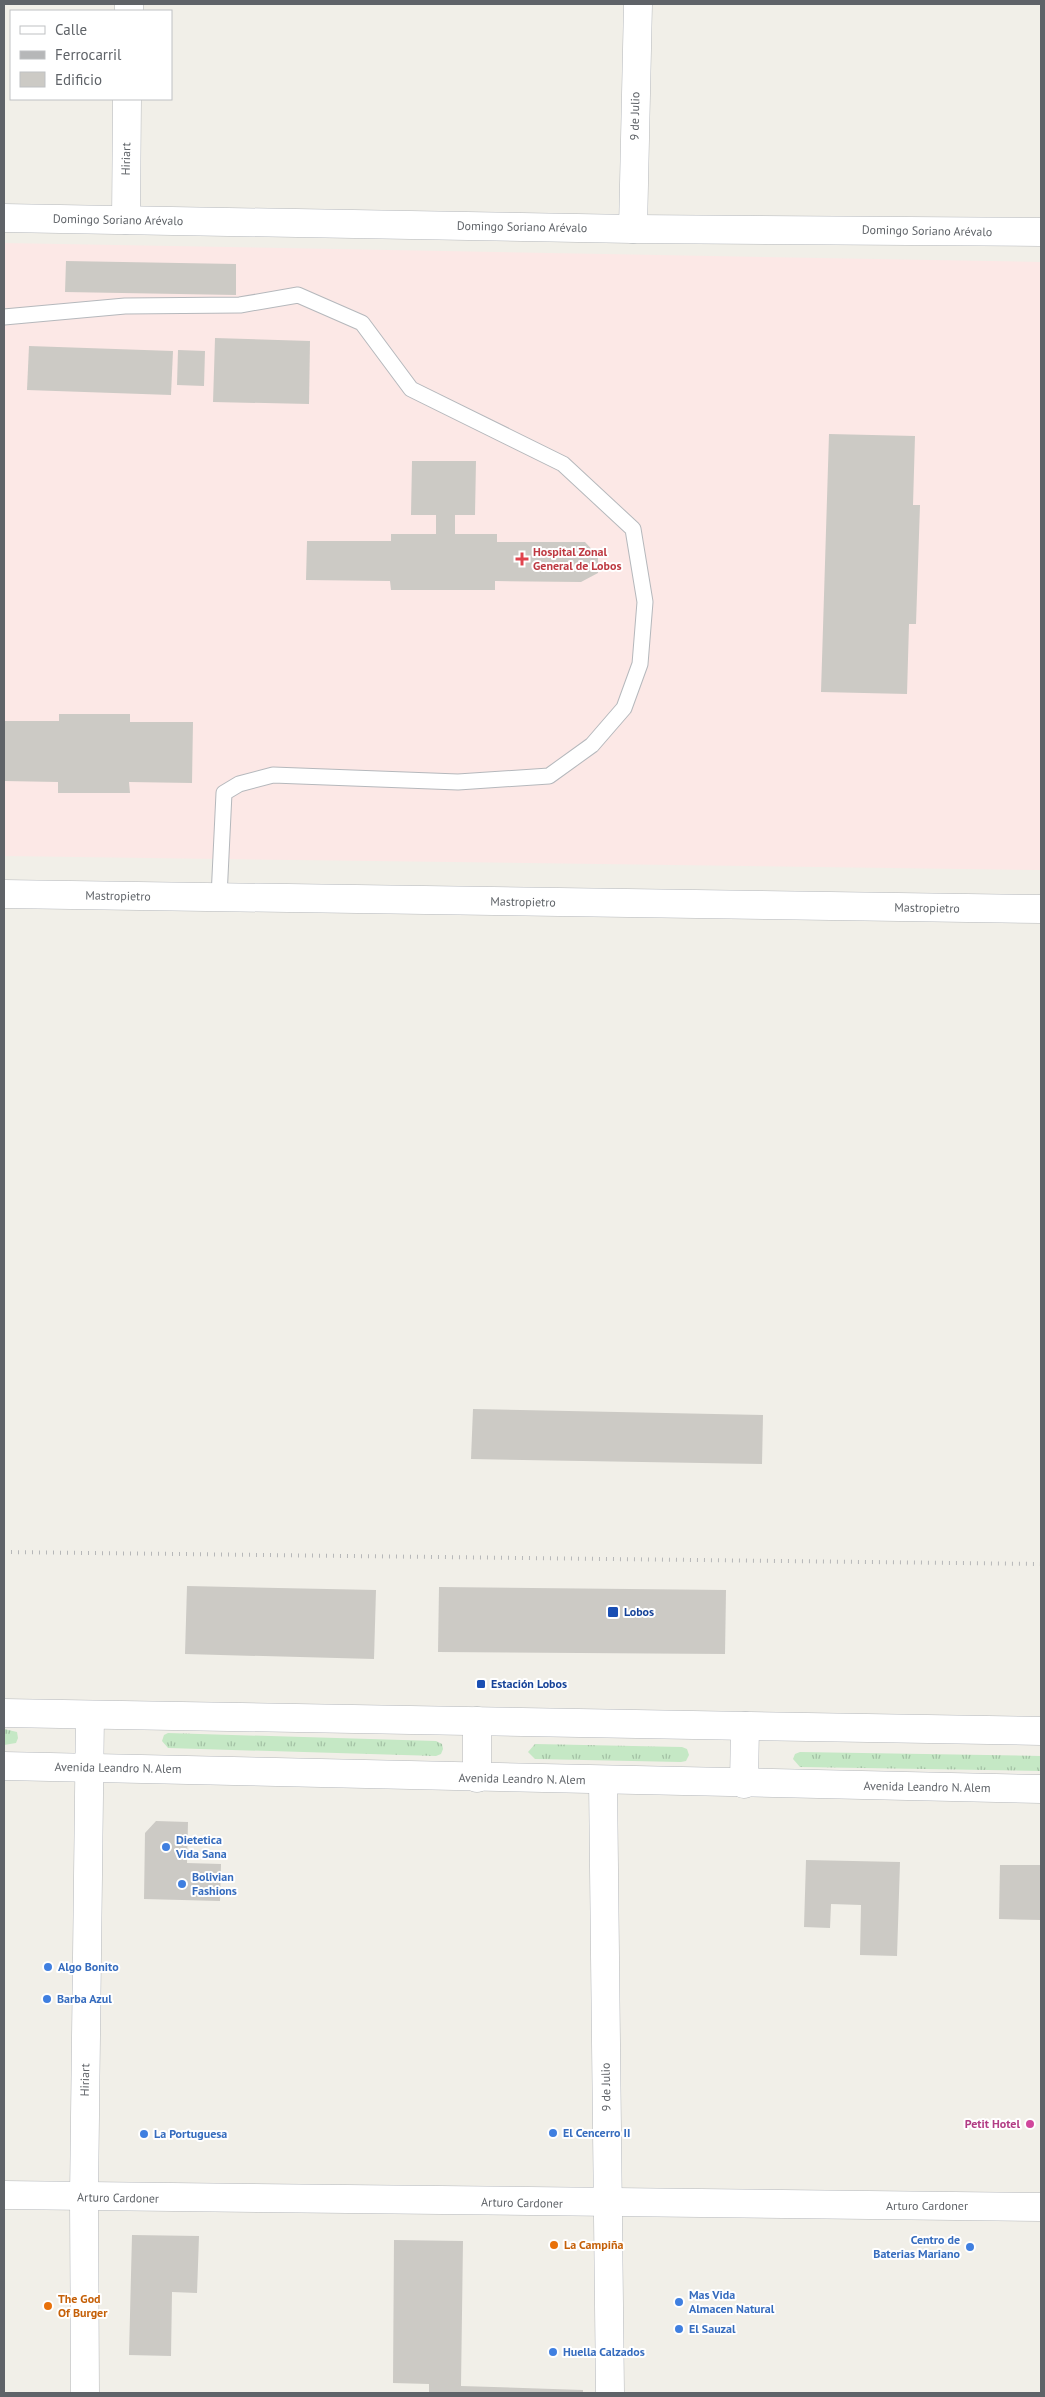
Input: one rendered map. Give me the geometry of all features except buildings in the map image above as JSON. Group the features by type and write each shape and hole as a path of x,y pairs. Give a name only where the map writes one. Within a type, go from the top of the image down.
{"street":[{"name":"9 de Julio","path":"633,229 638,4"},
{"name":"Hiriart","path":"126,220 127,100"},
{"name":"Domingo Soriano Arévalo","path":"4,218 633,229 1041,232"},
{"name":"Mastropietro","path":"4,894 1041,909"},
{"path":"4,1713 1041,1731"},
{"name":"Hiriart","path":"85,2393 84,2197 90,1715"},
{"path":"477,1721 477,1778"},
{"path":"744,1726 744,1784"},
{"name":"Avenida Leandro N. Alem","path":"4,1766 744,1784 1041,1789"},
{"name":"9 de Julio","path":"603,1780 610,2393"},
{"name":"Arturo Cardoner","path":"4,2195 608,2204 1041,2207"}],"lane":[{"path":"4,317 125,306 240,304 298,295 362,323 411,389 563,464 633,529 645,602 640,664 624,708 592,745 549,776 458,782 273,775 239,784 224,793 219,897"}],"shaded area":[{"name":"Hospital Zonal General de Lobos","path":"4,243 1041,262 1041,870 4,856"}],"green space":[{"path":"4,1729 17,1732 18,1738 16,1743 4,1745"},
{"path":"168,1733 436,1741 442,1744 443,1749 441,1754 436,1756 168,1748 162,1741 164,1735"},
{"path":"535,1744 682,1747 687,1749 689,1755 686,1761 681,1762 535,1759 528,1752"},
{"path":"800,1752 1041,1756 1041,1771 800,1767 793,1759 795,1754"}],"railway":[{"path":"4,1552 1041,1564"}],"place":[{"name":"Hospital Zonal General de Lobos","path":"522,559"},
{"name":"Lobos","path":"613,1612"},
{"name":"Estación Lobos","path":"481,1684"},
{"name":"Dietetica Vida Sana","path":"166,1847"},
{"name":"Bolivian Fashions","path":"182,1884"},
{"name":"Algo Bonito","path":"48,1967"},
{"name":"Barba Azul","path":"47,1999"},
{"name":"Petit Hotel","path":"1030,2124"},
{"name":"El Cencerro II","path":"553,2133"},
{"name":"La Portuguesa","path":"144,2134"},
{"name":"La Campiña","path":"554,2245"},
{"name":"Centro de Baterias Mariano","path":"970,2247"},
{"name":"Mas Vida Almacen Natural","path":"679,2302"},
{"name":"The God Of Burger","path":"48,2306"},
{"name":"El Sauzal","path":"679,2329"},
{"name":"Huella Calzados","path":"553,2352"}]}
